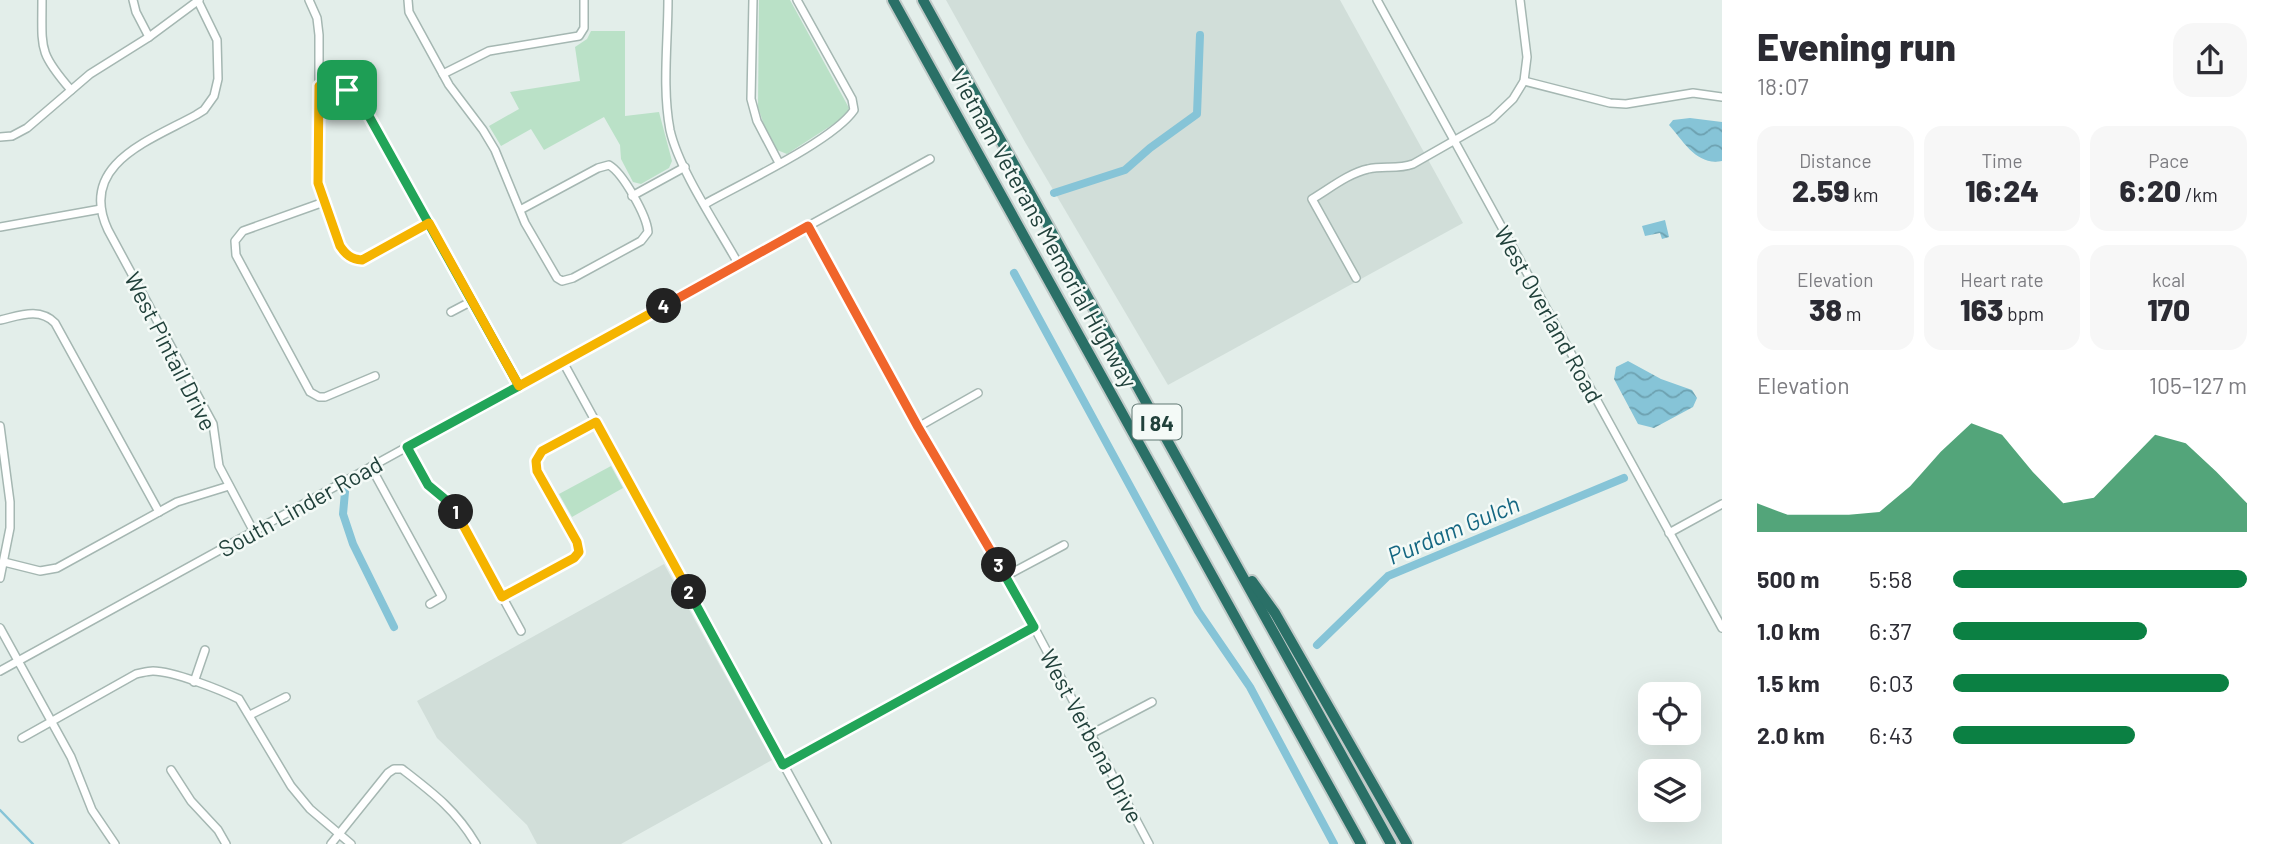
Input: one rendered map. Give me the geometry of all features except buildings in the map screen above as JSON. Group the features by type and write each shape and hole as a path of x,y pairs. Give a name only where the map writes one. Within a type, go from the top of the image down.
{"highway":[{"name":"Vietnam Veterans Memorial Highway","path":"893,0 1362,844"},
{"name":"Vietnam Veterans Memorial Highway","path":"923,0 1391,844"},
{"path":"1223,542 1275,613 1407,844"}],"street":[{"path":"42,0 44,53 52,68 71,90"},
{"path":"134,0 136,12 149,37"},
{"path":"310,0 318,27 318,183 340,246 345,254 353,259 370,257 429,223"},
{"path":"408,0 408,12 443,74 495,150 520,210 553,274 562,281 573,278 641,241 648,232 646,220 619,173 609,166 598,168 520,210"},
{"path":"443,74 489,51 579,36 584,28 584,0"},
{"path":"668,0 667,113 673,139 685,167 739,265"},
{"path":"753,0 751,99 757,121 779,163"},
{"path":"705,204 779,163 848,119 854,110 852,99 797,0"},
{"name":"West Overland Road","path":"1377,0 1722,628"},
{"path":"1356,278 1312,199 1362,171 1402,168 1492,119 1513,99 1524,81 1527,57 1520,0"},
{"path":"0,137 20,133 90,74 199,1 217,40 218,79 214,96 197,115 120,159 105,180 101,209 0,227"},
{"path":"1524,81 1610,103 1626,104 1693,93 1722,97"},
{"path":"319,86 339,87 360,100 519,386"},
{"name":"South Linder Road","path":"0,671 930,159"},
{"path":"632,196 685,167"},
{"path":"324,202 243,232 235,241 236,255 310,392 319,397 330,395 375,376"},
{"name":"West Pintail Drive","path":"101,209 108,230 214,424 219,466 254,532"},
{"name":"West Verbena Drive","path":"808,226 918,427 1006,576 1149,844"},
{"path":"451,312 472,301"},
{"path":"0,320 41,313 55,323 159,512"},
{"path":"563,362 827,844"},
{"path":"918,427 978,393"},
{"path":"502,597 574,558 579,552 577,542 537,471 536,461 542,451 596,422"},
{"path":"0,426 10,502 10,528 0,578"},
{"path":"407,447 428,485 452,505 521,631"},
{"path":"371,467 442,597 430,604"},
{"path":"4,562 40,571 57,568 185,499 229,486"},
{"path":"1669,533 1722,504"},
{"path":"1006,576 1064,545"},
{"path":"783,765 1034,627"},
{"path":"0,628 71,757 92,810 115,844"},
{"path":"194,682 205,650"},
{"path":"22,738 136,674 150,670 163,672 239,699 290,786 310,809 351,844"},
{"path":"250,715 286,696"},
{"path":"1091,734 1153,702"},
{"path":"331,844 388,773 394,769 402,769 456,814 476,844"},
{"path":"170,770 226,844"}],"shaded area":[{"path":"946,0 1340,0 1463,223 1168,385 1025,142"},
{"path":"664,564 772,760 621,844 537,844 527,825 437,738 417,701"}],"green space":[{"path":"759,0 790,0 849,108 846,116 787,154 777,150 758,107"},
{"path":"591,31 625,31 625,116 659,112 672,161 669,168 641,184 633,182 621,159 620,145 604,117 544,150 531,129 501,146 489,126 519,109 510,92 580,81 575,47 587,39"},
{"path":"611,466 623,488 572,517 559,494"}],"water":[{"path":"1690,118 1722,122 1722,161 1713,162 1698,156 1669,125 1673,120"},
{"path":"1665,220 1669,237 1662,239 1660,233 1645,236 1642,226"},
{"path":"1628,361 1661,379 1692,390 1697,398 1693,407 1654,428 1638,424 1614,379 1616,367"}],"waterway":[{"path":"1054,193 1125,170 1197,114 1200,35"},
{"path":"1014,273 1198,611 1250,687 1334,844"},
{"name":"Purdam Gulch","path":"1317,645 1388,576 1624,478"},
{"path":"345,492 343,514 353,544 394,627"},
{"path":"0,810 33,844"}],"route":[{"path":"347,90 319,86 318,183 340,246 345,254 362,260 429,223 519,386 808,226 918,427 1034,627 783,765 596,422 542,451 536,461 537,471 577,542 579,552 574,558 502,597 452,505 428,485 407,447 519,386 472,301 429,223 360,100 347,90"}]}
